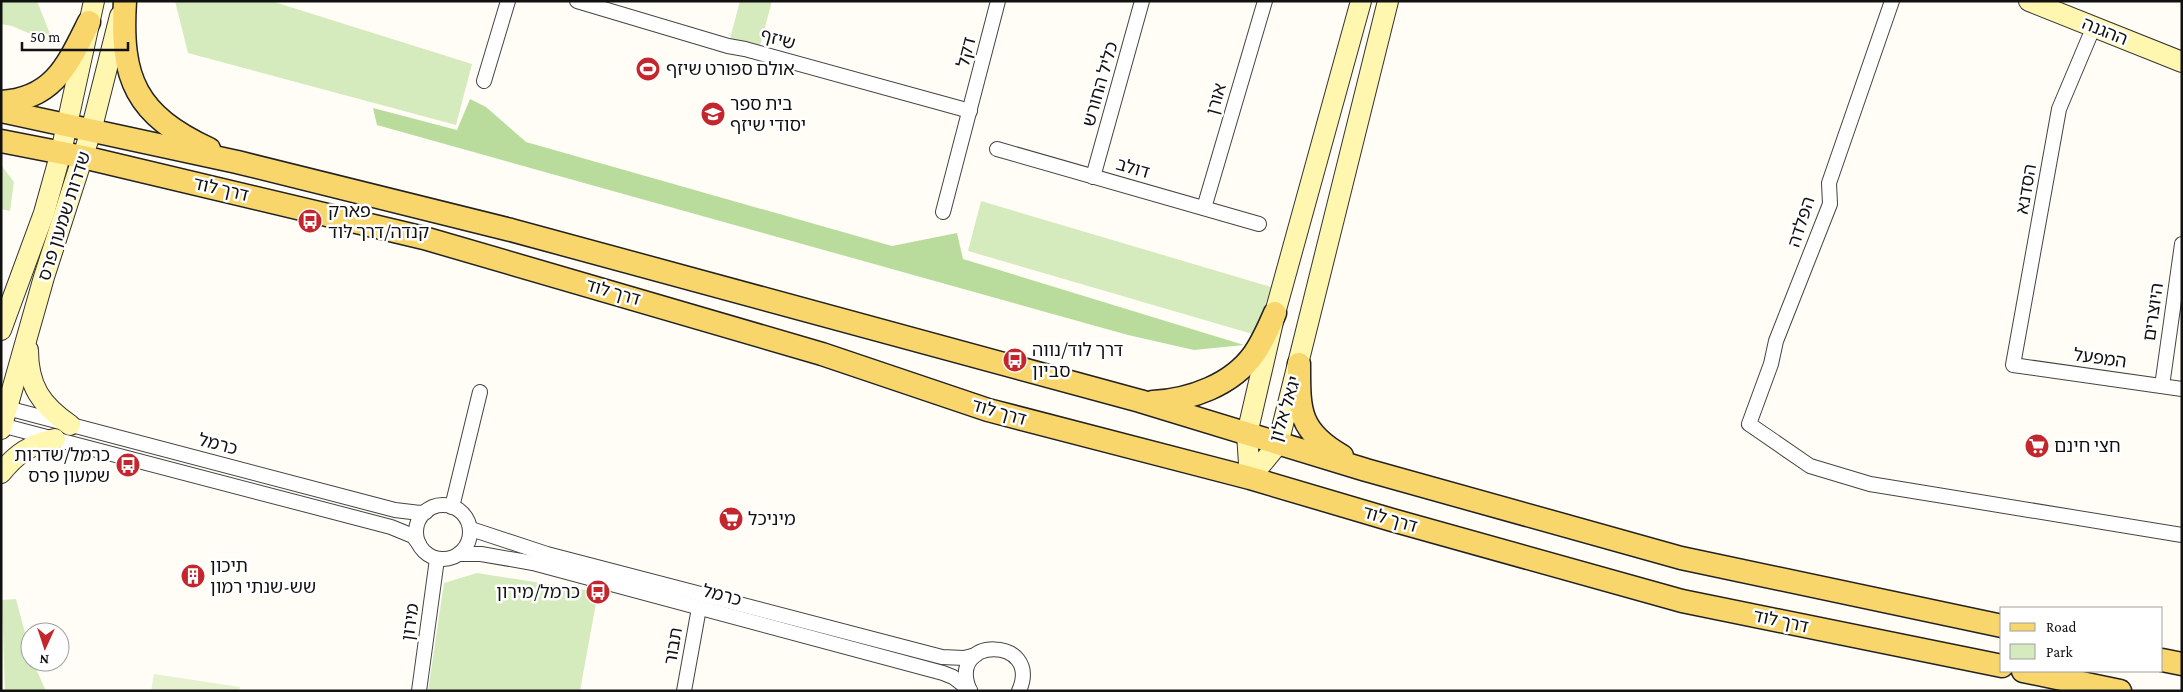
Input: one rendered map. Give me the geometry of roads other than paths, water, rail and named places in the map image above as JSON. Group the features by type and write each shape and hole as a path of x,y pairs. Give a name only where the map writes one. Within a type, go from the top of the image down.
{"main road":[{"path":"125,1 124,51 131,78 140,96 153,111 183,135 237,162"},
{"path":"1,102 26,98 51,84 69,63 92,12"},
{"name":"דרך לוד","path":"1,111 237,162 511,230 1140,402 1366,470 1681,558 2000,626"},
{"name":"דרך לוד","path":"1,141 61,152 354,220 443,244 822,354 988,410 1250,478 1392,520 1682,601 2000,666"},
{"path":"1140,402 1184,398 1218,385 1253,356 1264,339 1275,313"},
{"path":"1299,364 1301,412 1307,427 1317,440 1366,470"},
{"path":"2163,660 2182,664"},
{"path":"2028,672 2120,691"}],"street":[{"name":"שדרות שמעון פרס","path":"3,420 91,131 125,1"},
{"path":"484,81 508,1"},
{"name":"שיזף","path":"577,1 728,46 745,48 970,111"},
{"name":"דקל","path":"943,212 998,1"},
{"name":"כליל החורש","path":"1093,176 1142,1"},
{"name":"אורן","path":"1204,208 1265,1"},
{"name":"יגאל אלון","path":"1250,478 1247,434 1275,313 1361,1"},
{"name":"יגאל אלון","path":"1250,478 1278,444 1388,1"},
{"name":"הפלדה","path":"1892,1 1829,183 1830,204 1776,342 1771,364 1749,424 1810,466 1870,484 2182,535"},
{"name":"ההגנה","path":"2029,1 2182,62"},
{"name":"שדרות שמעון פרס","path":"1,330 44,213 61,152 92,12"},
{"name":"הסדנא","path":"2013,365 2059,109 2094,26"},
{"name":"דולב","path":"997,150 1259,224"},
{"name":"היוצרים","path":"2162,386 2182,244"},
{"path":"28,336 29,370 38,396 51,411 70,425"},
{"name":"המפעל","path":"2013,365 2182,389"},
{"path":"452,507 480,392"},
{"name":"כרמל","path":"3,420 70,425 395,510 426,512"},
{"name":"כרמל","path":"3,420 55,439 391,527 413,536 419,544"},
{"path":"1,473 11,460 22,451 36,444 55,439"},
{"path":"440,505 452,507 463,514 470,529 469,542 454,558 438,559 425,552 419,544 417,528 420,518 426,512 440,505"},
{"name":"כרמל","path":"470,529 547,554 942,656 954,658 976,655 990,648 998,648 1007,651 1015,657 1022,674 1019,691"},
{"name":"כרמל","path":"459,554 481,554 515,558 943,673 962,683 970,691"},
{"name":"מירון","path":"419,691 438,559"},
{"name":"תבור","path":"684,691 699,608"},
{"path":"970,691 966,671 976,655"}],"place":[{"name":"אולם ספורט שיזף","path":"648,69"},
{"name":"בית ספר יסודי שיזף","path":"713,114"},
{"name":"פארק קנדה/דרך לוד","path":"310,221"},
{"name":"דרך לוד/נווה סביון","path":"1015,360"},
{"name":"חצי חינם","path":"2037,446"},
{"name":"כרמל/שדרות שמעון פרס","path":"128,465"},
{"name":"מיניכל","path":"731,519"},
{"name":"תיכון שש-שנתי רמון","path":"193,576"},
{"name":"כרמל/מירון","path":"598,592"}]}
